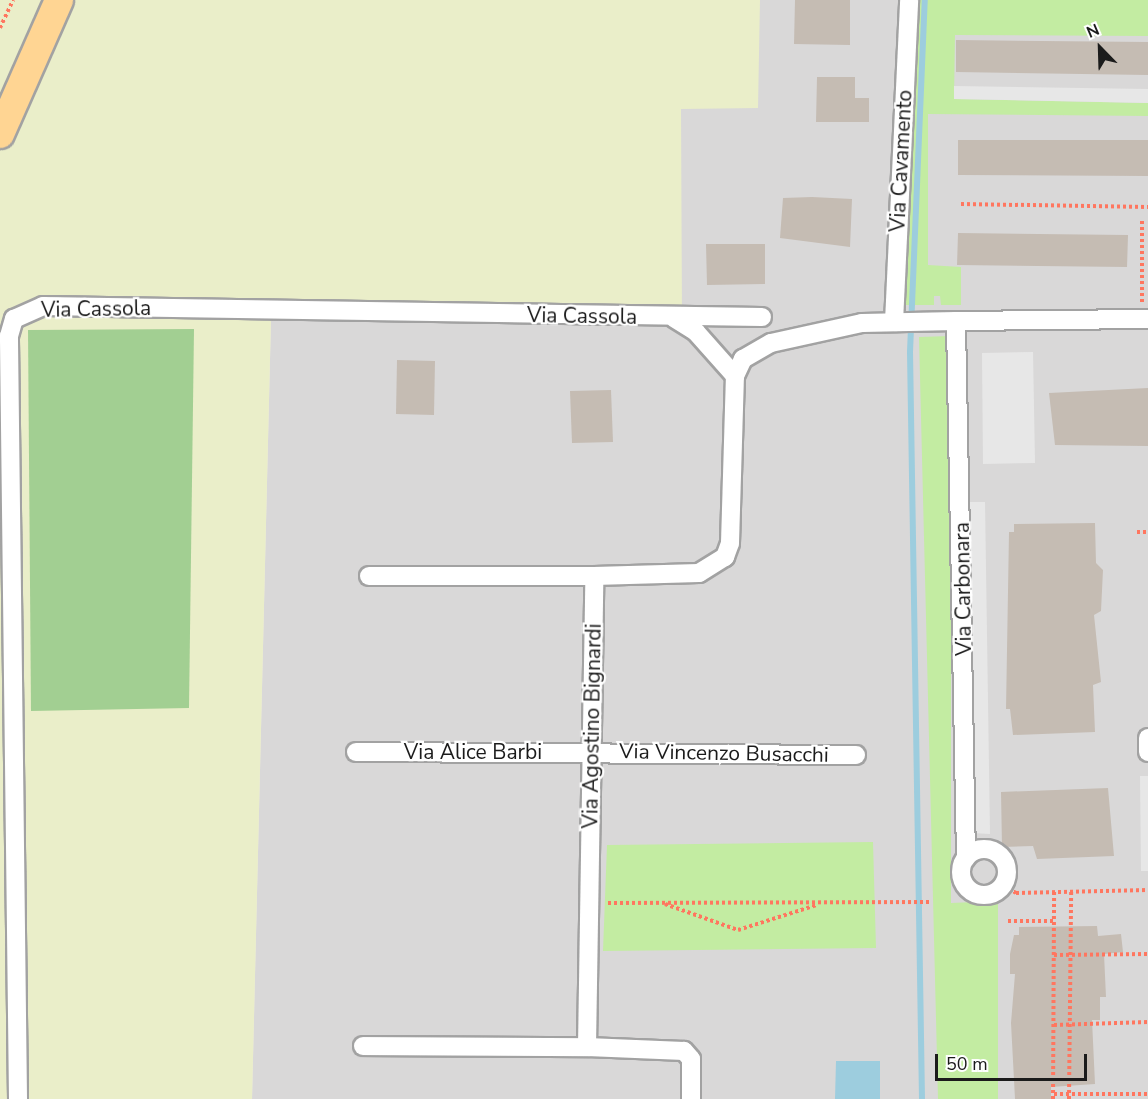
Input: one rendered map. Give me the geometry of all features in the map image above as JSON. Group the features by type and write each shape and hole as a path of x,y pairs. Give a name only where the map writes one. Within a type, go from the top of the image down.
{"main road":[{"path":"0,134 59,0"}],"street":[{"name":"Via Cavamento","path":"894,322 909,0"},
{"name":"Via Cassola","path":"18,1099 9,336 14,319 44,306 674,318 762,317"},
{"path":"369,576 594,576 699,573 725,557 730,543 735,376 743,359 771,344 862,323 1145,312"},
{"path":"674,318 696,332 735,376"},
{"name":"Via Carbonara","path":"956,321 966,858 961,869 970,891 982,895 1003,886"},
{"name":"Via Agostino Bignardi","path":"587,1047 594,576"},
{"path":"1148,738 1148,752"},
{"name":"Via Alice Barbi","path":"356,752 591,751"},
{"name":"Via Vincenzo Busacchi","path":"591,751 856,755"},
{"path":"966,858 988,849 998,854 1007,875 1003,886"},
{"path":"363,1046 587,1047 684,1051 691,1059 691,1099"}],"path":[{"path":"0,28 13,0"},
{"path":"961,204 1148,207"},
{"path":"1142,218 1145,312"},
{"path":"1137,532 1148,532"},
{"path":"1003,886 1016,893 1148,891"},
{"path":"1054,892 1053,1097 1148,1094"},
{"path":"1070,1097 1071,892"},
{"path":"589,903 929,902"},
{"path":"662,903 738,930 822,903"},
{"path":"1008,921 1054,921"},
{"path":"1053,955 1148,954"},
{"path":"1054,1025 1148,1022"}],"shaded area":[{"path":"760,0 1148,0 1148,1099 252,1099 271,318 681,108 756,14"},
{"path":"954,86 1148,89 1148,103 954,99"},
{"path":"1033,352 1035,463 983,464 982,353"},
{"path":"969,502 985,502 990,834 972,833"},
{"path":"1140,776 1148,776 1148,871 1141,871"}],"green space":[{"path":"0,0 760,0 758,108 681,109 682,319 271,318 252,1099 0,1099"},
{"path":"916,0 1148,0 1148,36 955,35 954,99 1148,103 1148,116 928,114 928,265 961,267 961,305 941,305 940,296 934,296 934,305 902,305"},
{"path":"194,329 189,708 31,711 28,330"},
{"path":"951,336 951,903 998,901 998,1099 938,1099 919,337"},
{"path":"873,842 876,948 603,951 607,845"}],"water":[{"path":"836,1061 880,1061 880,1099 835,1099"}],"building":[{"path":"795,0 850,0 850,45 794,44"},
{"path":"956,40 1148,42 1148,75 956,72"},
{"path":"817,77 855,77 855,98 869,98 869,122 816,122"},
{"path":"958,140 1148,140 1148,176 958,175"},
{"path":"783,198 852,199 850,247 780,238"},
{"path":"958,233 1128,235 1127,267 957,265"},
{"path":"706,244 765,244 765,284 707,285"},
{"path":"397,360 435,361 434,415 396,414"},
{"path":"1148,388 1148,446 1055,445 1049,393"},
{"path":"611,390 613,442 572,443 570,391"},
{"path":"1095,523 1096,563 1103,570 1101,611 1094,615 1101,682 1093,685 1095,732 1013,735 1010,709 1006,709 1009,532 1014,532 1014,524"},
{"path":"1108,788 1114,856 1037,859 1033,846 1002,847 1001,792"},
{"path":"1097,926 1098,936 1121,934 1123,952 1104,954 1106,997 1100,997 1100,1020 1092,1020 1095,1084 1051,1087 1051,1099 1015,1099 1011,1023 1015,974 1010,974 1010,954 1014,935 1019,935 1019,927"}],"waterway":[{"path":"922,1099 910,352 925,0"}]}
